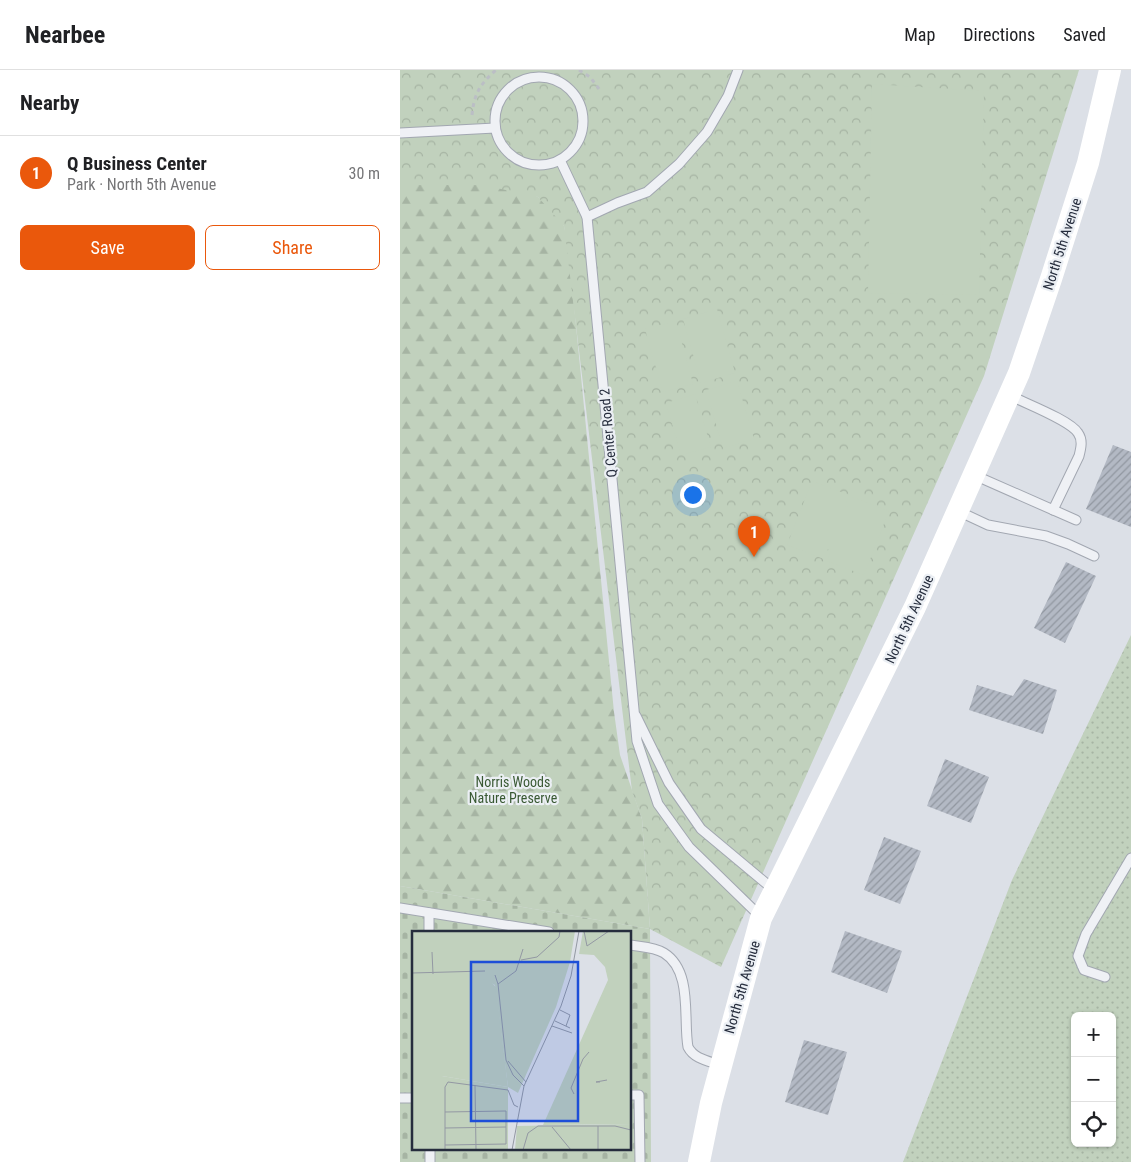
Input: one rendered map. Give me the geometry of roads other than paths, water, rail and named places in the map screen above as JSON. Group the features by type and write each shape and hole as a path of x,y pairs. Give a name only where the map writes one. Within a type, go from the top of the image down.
{"main road":[{"name":"North 5th Avenue","path":"699,1162 711,1103 761,918 846,750 915,607 1009,395 1051,279 1085,172 1110,70"}],"lane":[{"path":"587,217 647,192 679,164 707,132 728,96 738,70"},
{"path":"537,77 552,79 565,85 575,96 582,109 583,124 580,138 572,151 560,160 547,165 533,165 520,161 508,153 500,141 495,128 495,113 500,99 510,88 522,80 537,77"},
{"path":"400,133 495,128"},
{"name":"Q Center Road 2","path":"560,160 587,217 637,742 658,804 689,847 761,918"},
{"path":"1009,395 1056,417 1078,432 1081,446 1079,456 1053,510"},
{"path":"974,475 1076,520"},
{"path":"958,510 988,525 1046,536 1094,556"},
{"path":"634,712 669,783 700,828 774,890"},
{"path":"1105,977 1084,970 1078,956 1086,934 1131,858"},
{"path":"400,908 543,931"},
{"path":"429,913 429,931"},
{"path":"631,945 655,949 664,953 672,961 685,992 688,1047 696,1057 721,1065"},
{"path":"631,1095 639,1095 640,1162"}],"place":[{"name":"Q Business Center","path":"754,557"}],"park label":[{"name":"Norris Woods Nature Preserve","path":"513,790"}]}
